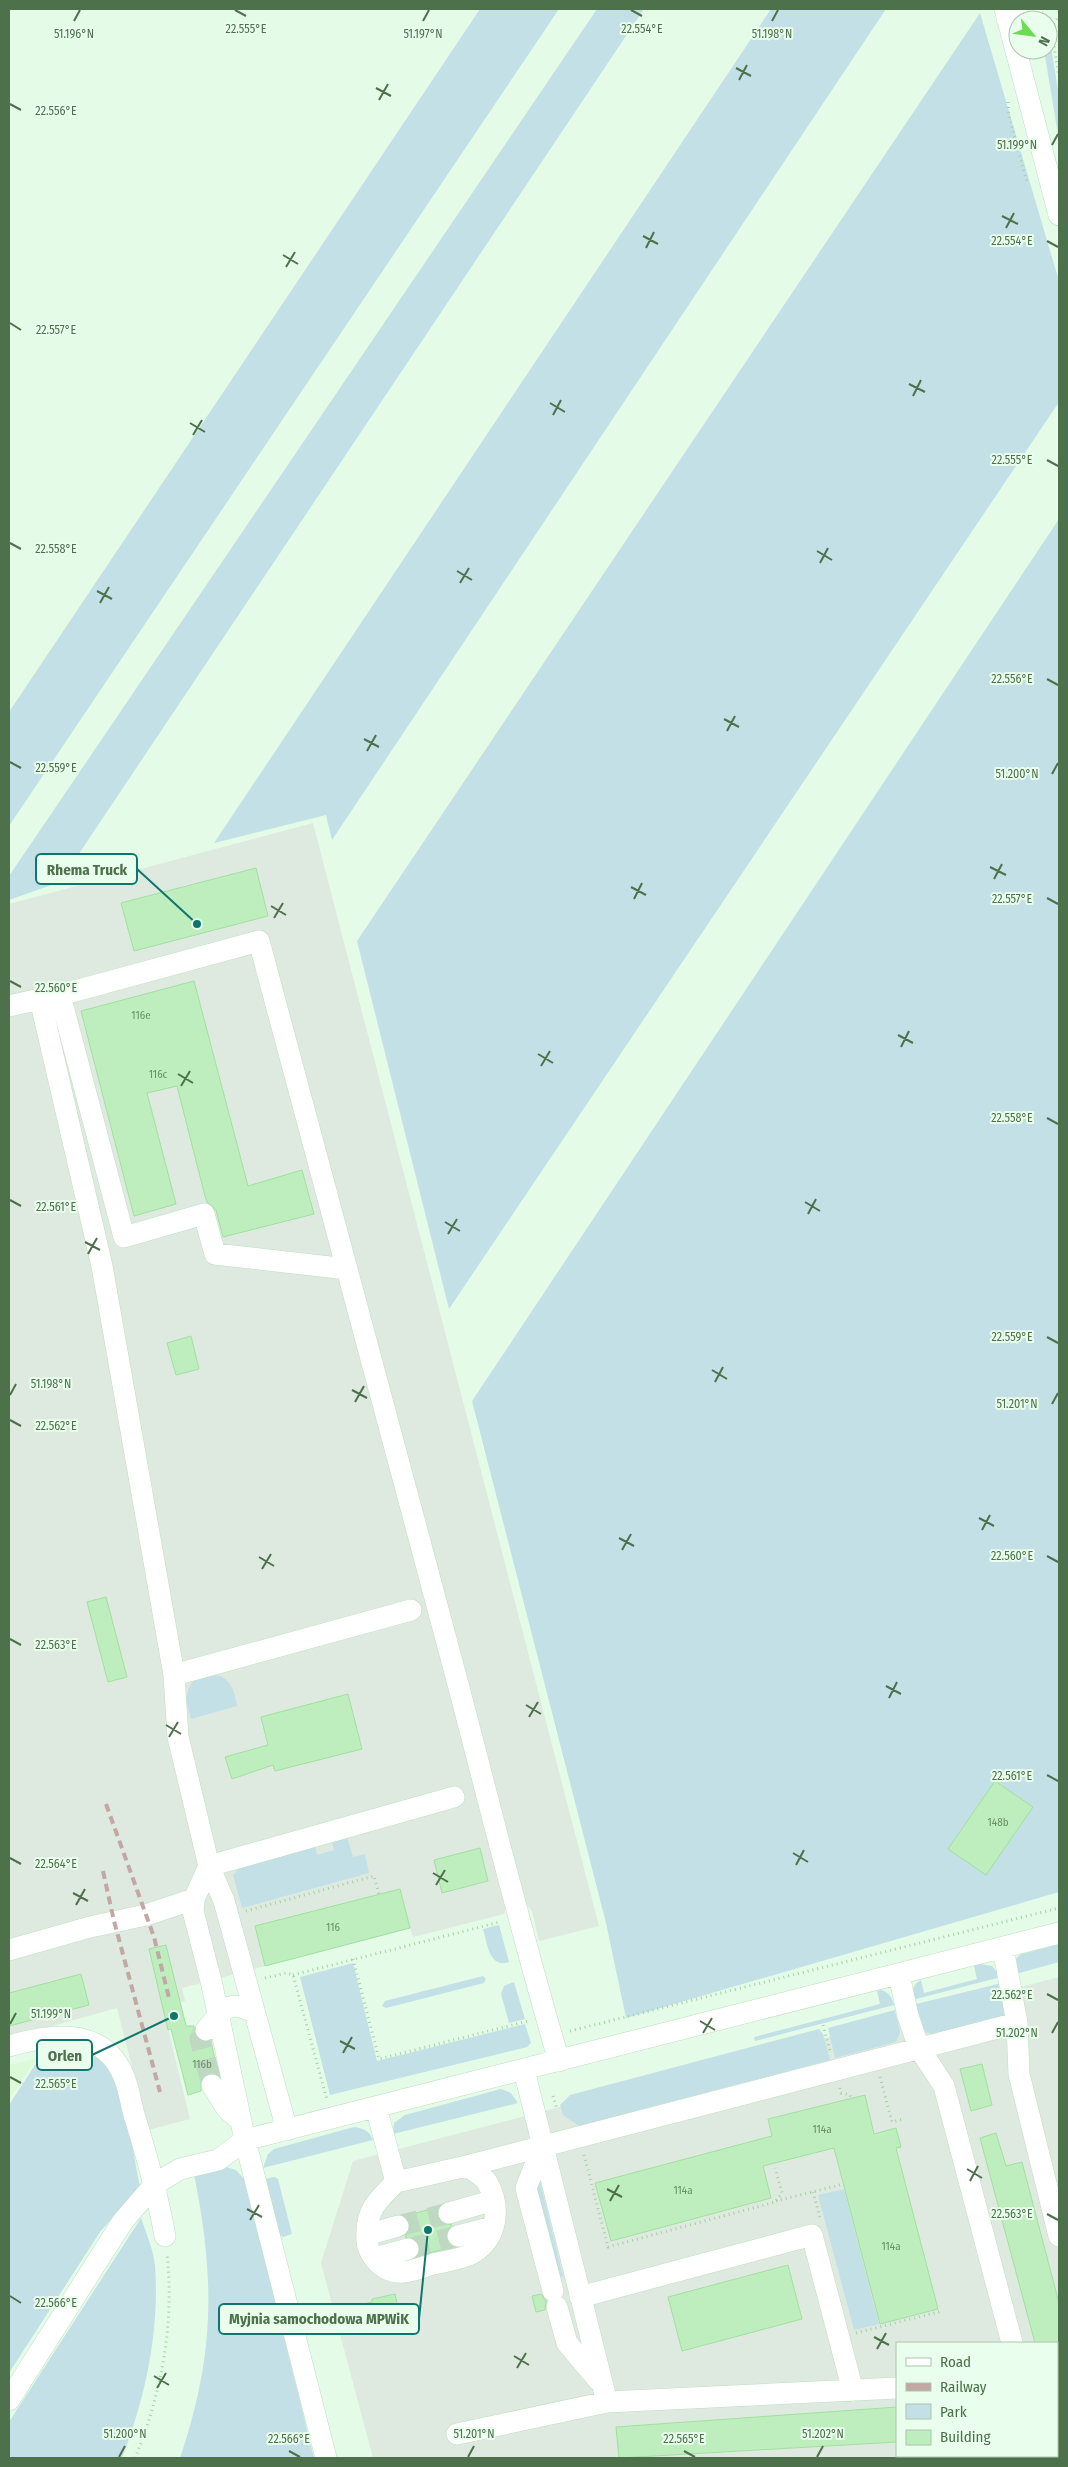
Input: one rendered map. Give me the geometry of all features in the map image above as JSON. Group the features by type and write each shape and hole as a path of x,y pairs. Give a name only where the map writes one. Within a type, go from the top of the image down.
{"street":[{"path":"1032,9 1006,14 1059,215"},
{"path":"347,1269 215,1254 204,1214 124,1237 60,995 259,941 347,1269 531,1966 559,2061"},
{"path":"9,1006 40,999 102,1266 174,1675 178,1737 209,1866 224,1901 286,2130"},
{"path":"174,1675 411,1610"},
{"path":"209,1866 454,1798"},
{"path":"209,1866 194,1900 193,1911 212,2023 243,2131 326,2458"},
{"path":"9,1950 90,1927 146,1915 194,1900"},
{"path":"9,2400 123,2221 155,2184 180,2169 218,2160 243,2131 286,2130 899,1975 1059,1932"},
{"path":"1003,1948 1017,2023 1019,2074 1059,2236"},
{"path":"899,1975 908,2016 918,2048 944,2086 1012,2342"},
{"path":"212,2023 228,2006 239,2005 253,2012"},
{"path":"467,2166 487,2181 494,2200 496,2219 484,2245 472,2254 404,2272 389,2270 375,2258 368,2250 366,2225 372,2208 396,2182 467,2166 1017,2023"},
{"path":"9,2046 36,2039 71,2036 93,2042 108,2054 124,2077 155,2184 165,2236"},
{"path":"524,2070 605,2394"},
{"path":"212,2085 243,2131"},
{"path":"376,2107 396,2182"},
{"path":"543,2145 526,2188 567,2343 605,2394"},
{"path":"449,2213 494,2200"},
{"path":"367,2235 398,2226"},
{"path":"458,2236 493,2227"},
{"path":"580,2297 812,2235 853,2391"},
{"path":"375,2258 408,2249"},
{"path":"457,2434 605,2394 853,2391 896,2388"}],"path":[{"path":"1058,39 1059,26"},
{"path":"1055,60 1059,76"},
{"path":"374,1876 379,1894"},
{"path":"293,1975 502,1921 505,1929"},
{"path":"353,1959 379,2059 528,2021"},
{"path":"526,2013 530,2029"},
{"path":"823,2026 832,2059"},
{"path":"872,2079 880,2077 892,2122 904,2119"},
{"path":"840,2088 848,2085"},
{"path":"841,2093 850,2095 851,2098"},
{"path":"553,2096 557,2109"},
{"path":"584,2155 608,2246 844,2184"},
{"path":"775,2168 782,2193 775,2202"},
{"path":"813,2192 822,2226"},
{"path":"135,2458 145,2433 162,2365 169,2320 170,2274 165,2236"},
{"path":"851,2334 942,2312"}],"shaded area":[{"path":"313,823 599,1926 539,1941 532,1911 525,1903 506,1908 504,1914 413,1937 410,1928 182,1988 185,2001 163,2008 190,2119 148,2130 117,2008 9,2038 9,904"},
{"path":"1059,1977 1059,2458 373,2458 321,2263 353,2161"},
{"path":"36,2059 9,2099 9,2065"}],"green space":[{"path":"480,9 559,9 9,826 9,712"},
{"path":"597,9 644,9 60,882 9,900 9,876"},
{"path":"771,9 886,9 332,840 326,815 214,843"},
{"path":"980,13 1059,281 1059,402 449,1309 357,941"},
{"path":"1046,60 1053,60 1059,96 1059,141"},
{"path":"1059,519 1059,1892 626,2018 606,1923 472,1401"},
{"path":"212,1674 227,1681 233,1689 237,1706 191,1719 187,1702 189,1688 196,1678"},
{"path":"331,1837 347,1837 353,1857 365,1854 369,1873 242,1908 233,1875 241,1866 315,1845 317,1855 334,1850"},
{"path":"499,1925 509,1962 497,1962 490,1953 486,1941 483,1929"},
{"path":"1059,1944 1059,1962 1012,1975 1011,1963 1021,1954"},
{"path":"353,1963 377,2061 525,2024 531,2043 527,2047 330,2095 300,1977"},
{"path":"980,1964 992,1966 1001,1977 912,2000 913,1988 921,1980 924,1993 977,1979 974,1966"},
{"path":"483,1976 486,1979 484,1983 386,2008 382,2006 385,2001"},
{"path":"514,1982 525,2019 509,2023 501,1994 504,1986"},
{"path":"1002,1983 1007,2011 1003,2018 933,2034 922,2031 912,2005"},
{"path":"880,1990 889,1995 894,2005 755,2041 754,2037 880,2004 877,1991"},
{"path":"895,2010 900,2032 896,2042 835,2058 828,2028"},
{"path":"819,2029 823,2034 830,2060 579,2126 563,2115 560,2105 570,2095"},
{"path":"62,2044 95,2053 107,2064 114,2078 126,2116 140,2186 100,2232 9,2373 9,2105 48,2045"},
{"path":"501,2089 511,2093 518,2103 393,2134 394,2123 405,2115"},
{"path":"354,2127 366,2130 373,2140 263,2168 268,2154 274,2149"},
{"path":"226,2167 236,2170 245,2180 314,2458 180,2458 192,2421 200,2385 208,2317 206,2248 194,2174"},
{"path":"274,2177 278,2179 292,2234 283,2237 279,2234 265,2179"},
{"path":"540,2182 563,2276 555,2278 532,2184"},
{"path":"844,2189 879,2324 854,2330 818,2195"},
{"path":"141,2218 154,2260 155,2315 153,2339 144,2388 122,2458 9,2458 9,2422"}],"building":[{"path":"256,868 268,916 134,951 121,903"},
{"path":"194,981 248,1186 302,1170 314,1214 223,1237 216,1210 207,1202 205,1196 177,1086 147,1093 176,1204 134,1216 81,1011"},
{"path":"191,1336 199,1369 176,1375 167,1343"},
{"path":"106,1597 127,1677 108,1682 87,1602"},
{"path":"348,1694 362,1749 275,1771 273,1765 232,1779 225,1757 268,1745 261,1717"},
{"path":"995,1781 1033,1807 986,1875 948,1849"},
{"path":"480,1848 488,1881 442,1893 434,1860"},
{"path":"400,1889 410,1928 265,1966 255,1926"},
{"path":"166,1945 186,2026 194,2026 194,2034 198,2040 204,2042 211,2041 218,2074 211,2073 205,2075 201,2080 201,2091 188,2095 171,2029 168,2030 149,1949"},
{"path":"81,1974 89,2005 9,2026 9,1993"},
{"path":"982,2064 992,2105 971,2111 960,2069"},
{"path":"865,2095 874,2134 896,2128 901,2147 896,2148 938,2309 880,2324 834,2148 763,2166 771,2198 611,2241 595,2183 772,2136 768,2119"},
{"path":"996,2133 1006,2166 1022,2162 1059,2303 1059,2343 1035,2342 980,2138"},
{"path":"438,2207 437,2216 440,2222 452,2225 446,2232 446,2239 452,2247 418,2256 420,2246 417,2241 405,2237 410,2229 410,2223 405,2216"},
{"path":"788,2265 802,2319 682,2351 668,2297"},
{"path":"395,2294 399,2312 367,2318 368,2323 343,2329 339,2310 372,2302 372,2299"},
{"path":"541,2294 546,2301 545,2310 536,2312 532,2296"},
{"path":"896,2407 896,2442 619,2458 616,2427"}],"tunnel":[{"path":"206,2030 200,2039 212,2085"},
{"path":"398,2226 449,2213"},
{"path":"408,2249 458,2236"}],"railway":[{"path":"106,1804 154,1937 169,1998"},
{"path":"103,1871 114,1921 160,2092"}],"place":[{"name":"Rhema Truck","path":"197,924"},
{"name":"Orlen","path":"174,2016"},
{"name":"Myjnia samochodowa MPWiK","path":"428,2230"}]}
